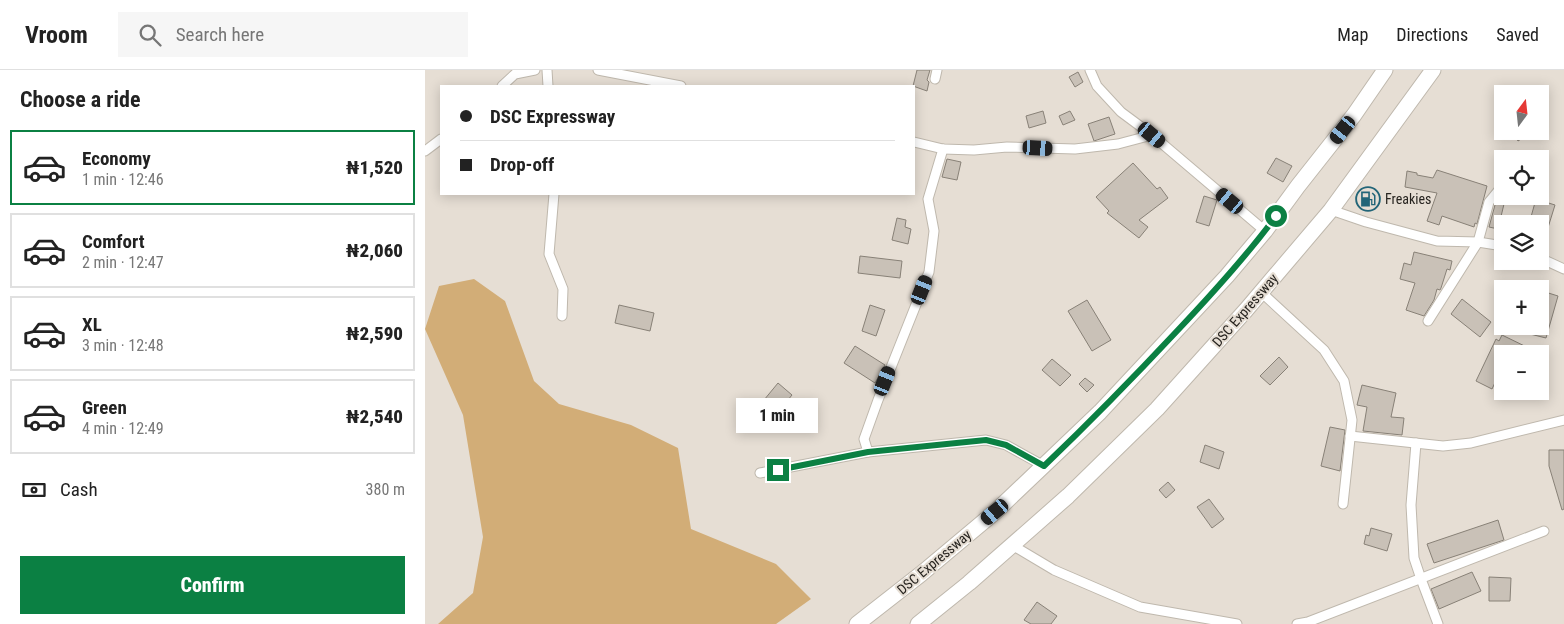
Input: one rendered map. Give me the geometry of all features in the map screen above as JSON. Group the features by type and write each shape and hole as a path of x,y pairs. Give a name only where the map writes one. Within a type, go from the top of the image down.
{"main road":[{"name":"DSC Expressway","path":"857,624 921,574 995,512 1101,412 1227,276 1265,231 1354,116 1385,70"},
{"name":"DSC Expressway","path":"917,624 969,582 1068,496 1157,409 1331,210 1433,70"}],"street":[{"path":"503,85 515,74 535,70"},
{"path":"547,70 548,85"},
{"path":"598,70 676,85"},
{"path":"1090,70 1097,86 1121,112 1152,135 1265,231"},
{"path":"915,142 943,149 974,150 1007,147 1075,149 1118,144 1152,135"},
{"path":"425,151 440,140"},
{"path":"868,452 864,439 877,400 929,272 934,231 929,200 943,149"},
{"path":"554,195 549,254 563,288 562,316"},
{"path":"1428,321 1477,242 1489,202 1494,196"},
{"path":"1331,210 1366,222 1437,241 1477,242 1494,245"},
{"path":"1549,262 1564,269"},
{"path":"1261,292 1324,350 1344,381 1352,420 1343,504"},
{"path":"1350,436 1443,446 1471,443 1564,420"},
{"path":"760,474 868,452 986,440 1006,445 1044,466"},
{"path":"1416,443 1411,505 1414,558 1438,624"},
{"path":"1297,624 1325,620 1421,579 1544,531"},
{"path":"1012,545 1054,570 1140,606 1237,624"}],"shaded area":[{"path":"474,279 505,301 534,381 559,404 631,425 678,448 691,529 776,564 811,599 776,624 438,624 473,593 483,537 463,415 425,329 439,286"}],"building":[{"path":"917,70 930,70 927,80 929,82 927,91 913,85"},
{"path":"1078,72 1083,82 1075,87 1069,77"},
{"path":"1043,111 1046,123 1029,128 1026,116"},
{"path":"1070,111 1075,120 1063,125 1059,116"},
{"path":"1109,117 1115,134 1094,141 1088,124"},
{"path":"1276,158 1292,166 1283,182 1267,173"},
{"path":"947,159 961,162 957,180 942,177"},
{"path":"1133,163 1157,189 1160,187 1168,198 1139,220 1148,227 1139,238 1107,213 1109,211 1096,197"},
{"path":"1437,170 1487,186 1477,224 1475,223 1474,227 1442,216 1439,225 1427,221 1437,193 1405,187 1407,171 1433,178"},
{"path":"1204,196 1217,200 1209,226 1196,222"},
{"path":"1549,203 1555,205 1549,224 1549,215 1532,215 1534,205 1549,205"},
{"path":"1495,205 1504,205 1501,215 1494,215 1494,228 1489,227"},
{"path":"897,218 906,220 905,227 911,229 908,244 892,240"},
{"path":"1414,252 1452,261 1450,270 1447,269 1440,290 1437,289 1434,300 1424,316 1406,310 1415,283 1400,279 1404,263 1411,265"},
{"path":"860,256 902,261 900,278 858,273"},
{"path":"1549,293 1558,296 1549,328"},
{"path":"1462,299 1491,322 1480,337 1451,314"},
{"path":"1087,300 1111,340 1092,351 1068,311"},
{"path":"619,305 654,313 650,331 615,323"},
{"path":"870,305 885,310 876,336 862,331"},
{"path":"1502,335 1523,345 1494,345 1494,385 1492,389 1476,381 1496,339 1499,341"},
{"path":"1534,335 1547,335 1546,338"},
{"path":"855,346 885,365 875,383 844,363"},
{"path":"1279,357 1288,367 1270,385 1260,376"},
{"path":"1052,359 1071,375 1060,386 1042,370"},
{"path":"1085,378 1094,385 1087,392 1079,384"},
{"path":"778,383 792,395 764,429 750,417"},
{"path":"1362,385 1396,393 1391,417 1404,418 1402,435 1363,431 1367,407 1357,405"},
{"path":"1330,427 1345,430 1340,471 1321,466"},
{"path":"1205,445 1224,452 1219,469 1200,462"},
{"path":"1549,450 1564,450 1564,509 1562,510 1549,466"},
{"path":"1168,482 1175,490 1166,498 1159,490"},
{"path":"1209,499 1224,519 1212,528 1197,507"},
{"path":"1498,520 1504,540 1434,563 1427,544"},
{"path":"1371,528 1392,534 1387,551 1364,544 1366,535 1369,536"},
{"path":"1472,572 1481,591 1439,609 1431,589"},
{"path":"1489,577 1511,578 1510,601 1489,601"},
{"path":"1037,602 1057,616 1051,624 1031,624 1024,620"}],"place":[{"name":"Freakies","path":"1368,199"}],"route":[{"path":"778,470 868,452 986,440 1006,445 1044,466 1101,412 1186,321 1227,276 1276,216"}]}
